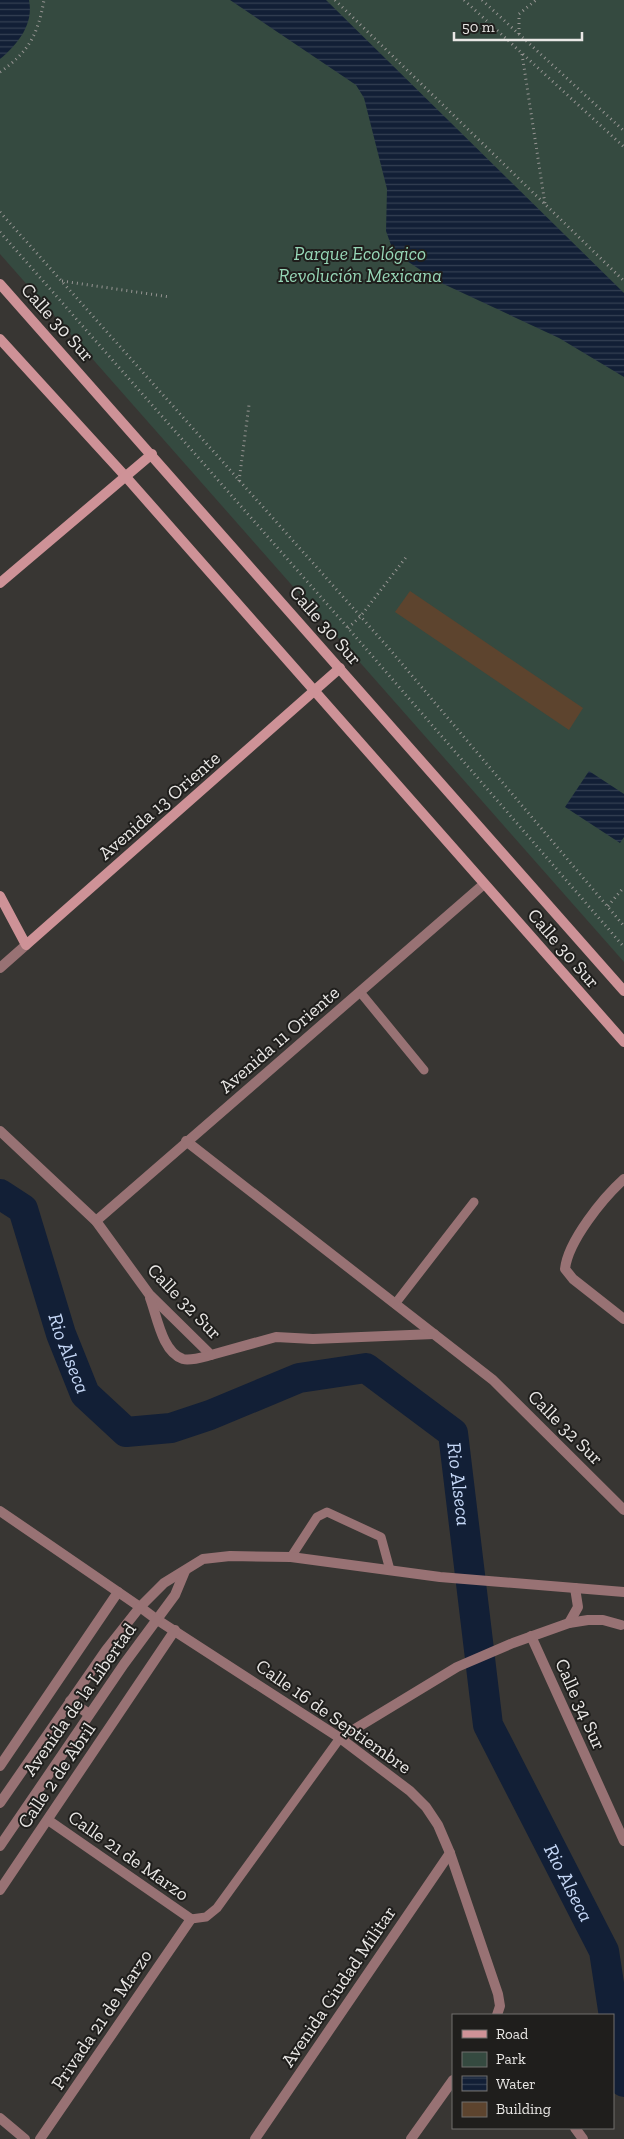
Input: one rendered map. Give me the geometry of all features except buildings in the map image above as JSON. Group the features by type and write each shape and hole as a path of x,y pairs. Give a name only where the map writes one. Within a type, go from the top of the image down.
{"main road":[{"name":"Calle 30 Sur","path":"0,284 152,454 624,992"},
{"name":"Calle 30 Sur","path":"0,339 126,477 624,1042"},
{"path":"1,579 152,454"},
{"name":"Avenida 13 Oriente","path":"26,945 340,668"},
{"path":"0,896 26,945"}],"street":[{"name":"Avenida 11 Oriente","path":"96,1221 484,884"},
{"name":"Avenida 13 Oriente","path":"0,968 26,945"},
{"name":"Calle 32 Sur","path":"0,1131 96,1221 149,1294 211,1355 276,1338 313,1339 434,1334"},
{"name":"Calle 32 Sur","path":"186,1141 511,1396 624,1510"},
{"path":"624,1179 600,1203 567,1257 565,1269 574,1279 624,1319"},
{"path":"149,1294 165,1341 173,1354 185,1359 211,1355"},
{"name":"Calle 16 de Septiembre","path":"0,1511 156,1618 340,1738 410,1791 426,1807 438,1825 450,1853 498,1994 499,2011"},
{"name":"Avenida de la Libertad","path":"0,1803 106,1650 140,1607 164,1583 203,1560 230,1556 290,1557 440,1577 624,1592"},
{"name":"Avenida de la Libertad","path":"0,1846 89,1714 156,1618 175,1595 185,1571"},
{"path":"569,1623 578,1607 575,1588"},
{"path":"0,1766 118,1592"},
{"path":"340,1738 457,1667 513,1643 569,1623 604,1620 623,1626"},
{"name":"Calle 2 de Abril","path":"0,1890 176,1630"},
{"name":"Calle 34 Sur","path":"531,1636 624,1841"},
{"path":"70,1701 89,1714"},
{"name":"Calle 21 de Marzo","path":"48,1820 190,1919"},
{"name":"Avenida Ciudad Militar","path":"255,2139 450,1853"},
{"name":"Privada 21 de Marzo","path":"40,2139 190,1919"},
{"path":"411,2139 452,2081"},
{"path":"0,2118 25,2139"}],"lane":[{"path":"360,992 424,1070"},
{"path":"396,1304 474,1202"},
{"path":"290,1557 316,1518 327,1512 380,1537 390,1570"},
{"path":"190,1919 206,1917 217,1908 340,1738"}],"path":[{"path":"0,72 28,48 40,18 44,0"},
{"path":"336,0 624,281"},
{"path":"464,0 624,147"},
{"path":"482,0 624,131"},
{"path":"519,34 519,14 536,0"},
{"path":"521,53 545,204"},
{"path":"0,212 360,616 623,923"},
{"path":"0,232 348,628 624,947"},
{"path":"61,281 170,297"},
{"path":"238,481 249,405"},
{"path":"348,628 360,616 407,556"},
{"path":"608,906 624,887"}],"green space":[{"name":"Parque Ecológico Revolución Mexicana","path":"0,0 624,0 624,962 0,254"}],"water":[{"path":"0,0 29,0 30,9 27,25 23,33 13,47 0,59"},
{"path":"230,0 326,0 624,293 624,377 559,338 437,281 404,259 391,245 386,231 387,189 364,98 356,85"},
{"path":"589,771 624,794 624,837 620,843 565,807"}],"waterway":[{"name":"Rio Alseca","path":"0,1194 23,1209 61,1334 85,1394 126,1432 171,1428 210,1415 299,1378 366,1368 453,1433 488,1725 604,1951 614,2014"},
{"name":"Rio Alseca","path":"614,2016 624,2082"}]}
